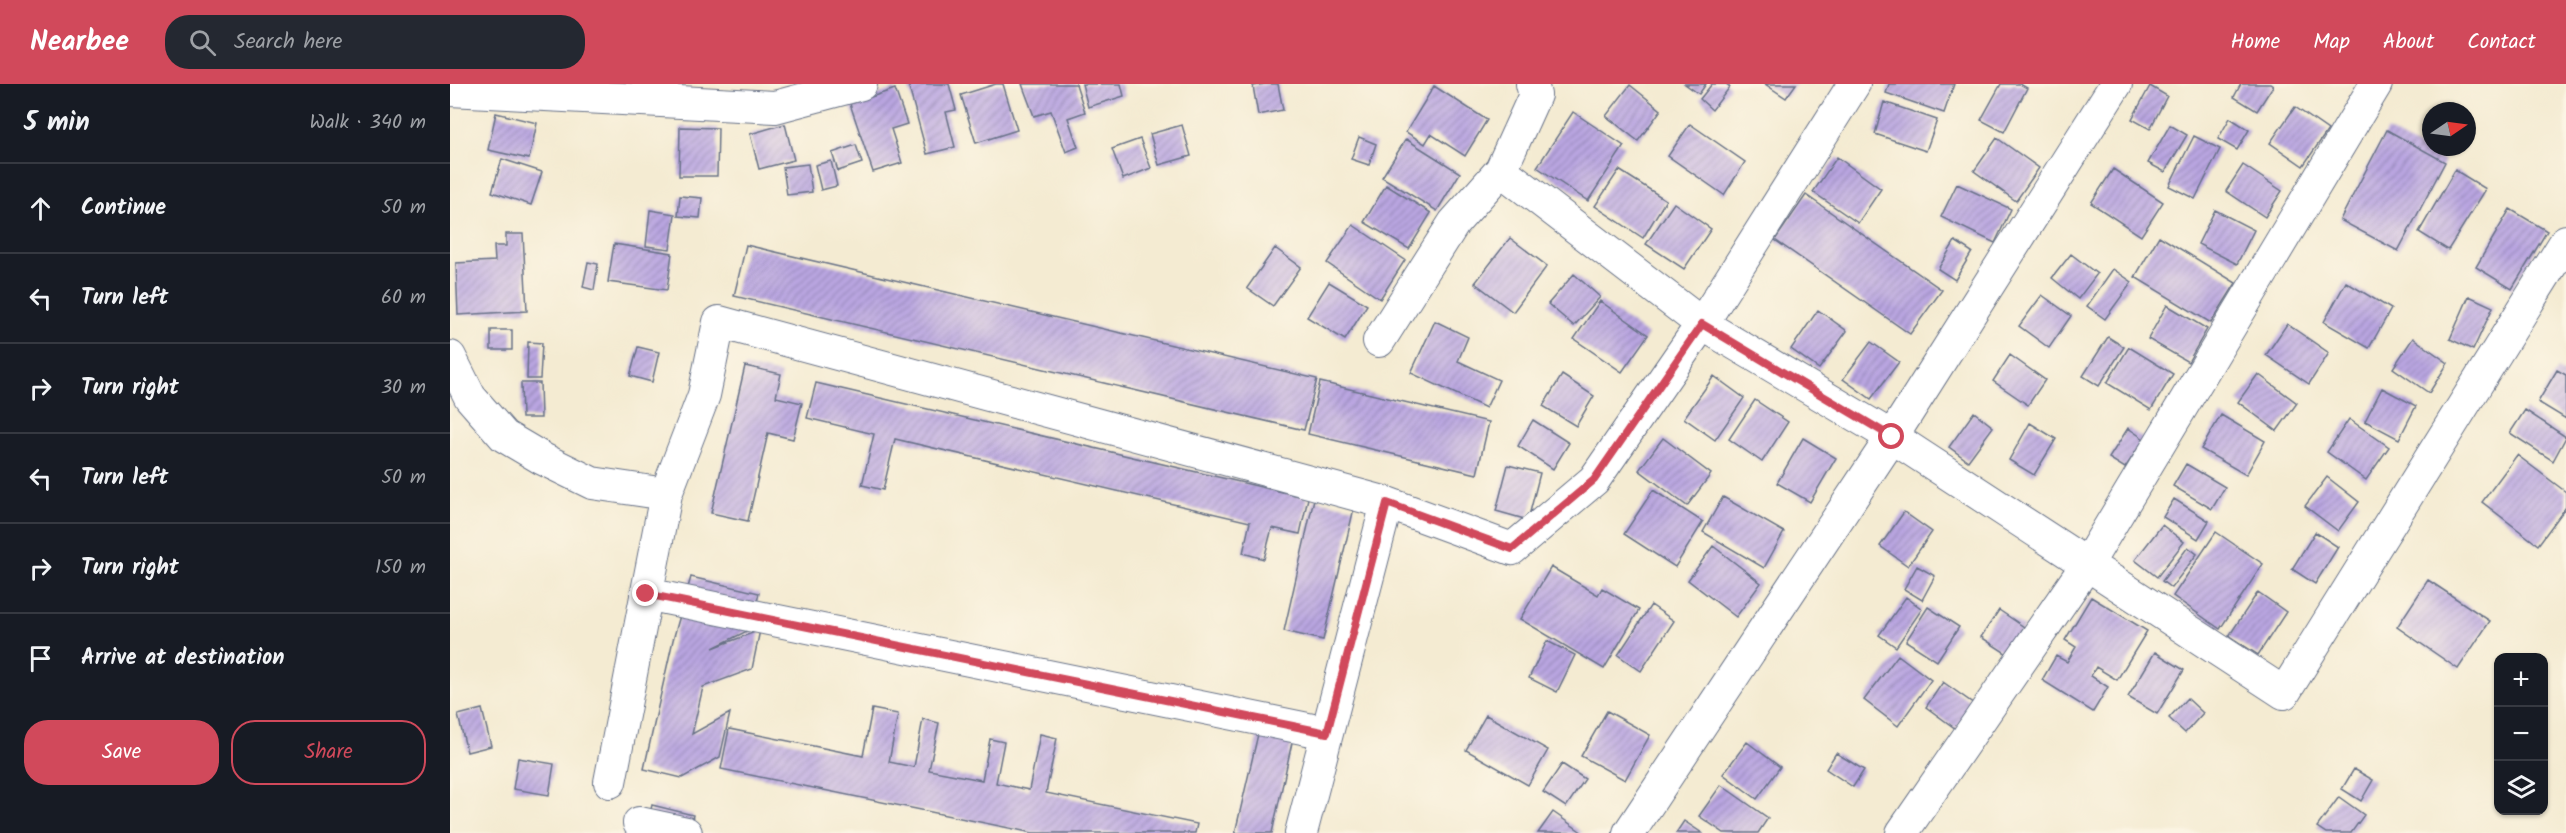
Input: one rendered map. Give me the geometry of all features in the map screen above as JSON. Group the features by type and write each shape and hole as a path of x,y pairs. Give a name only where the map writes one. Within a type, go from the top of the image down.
{"street":[{"path":"450,90 775,107 861,84"},
{"path":"1379,341 1454,223 1501,170 1535,95 1532,84"},
{"path":"610,782 666,494 704,396 719,322 1387,503 1512,549 1594,480 1702,324 1854,84"},
{"path":"1629,833 1892,437 2116,84"},
{"path":"1902,833 2086,566 2376,84"},
{"path":"1501,170 1702,324 1892,437 2086,566 2284,693 2566,241"},
{"path":"450,357 470,397 504,436 543,459 592,483 666,494"},
{"path":"1301,833 1387,503"},
{"path":"646,594 1327,733"},
{"path":"639,823 686,833"}],"building":[{"path":"908,84 949,84 956,110 946,112 955,147 927,154"},
{"path":"1003,84 1017,130 976,143 961,95"},
{"path":"1022,84 1076,84 1085,112 1068,118 1078,147 1066,152 1051,111 1034,116"},
{"path":"1082,84 1121,84 1124,96 1088,107"},
{"path":"1278,84 1283,110 1258,115 1253,86"},
{"path":"1685,84 1706,84 1699,94"},
{"path":"1712,84 1726,84 1730,87 1712,110 1700,99"},
{"path":"1765,84 1796,84 1786,98"},
{"path":"1889,84 1954,84 1944,113 1886,93"},
{"path":"2001,84 2020,84 2027,88 2004,132 1981,120"},
{"path":"2241,84 2270,84 2273,86 2257,111 2234,97"},
{"path":"1630,85 1661,110 1638,141 1606,116"},
{"path":"1434,86 1487,120 1465,156 1431,134 1425,144 1406,132"},
{"path":"2150,86 2167,96 2150,129 2132,119"},
{"path":"895,89 907,124 891,129 902,163 873,172 850,104"},
{"path":"1884,102 1937,120 1926,151 1875,134"},
{"path":"2295,107 2328,130 2303,166 2270,143"},
{"path":"1573,112 1624,146 1588,201 1537,167"},
{"path":"496,113 537,123 529,159 488,150"},
{"path":"2230,118 2249,130 2237,150 2218,139"},
{"path":"785,124 794,160 759,169 750,134"},
{"path":"1690,124 1745,162 1724,195 1668,156"},
{"path":"1182,125 1191,156 1159,165 1150,134"},
{"path":"2170,125 2187,135 2165,172 2148,163"},
{"path":"680,127 718,128 717,176 679,176"},
{"path":"2387,130 2422,149 2422,156 2434,156 2445,162 2398,251 2340,220"},
{"path":"2194,136 2220,149 2195,199 2169,186"},
{"path":"1359,137 1376,144 1369,165 1351,159"},
{"path":"1997,138 2039,168 2016,201 1974,171"},
{"path":"1140,139 1151,168 1123,179 1112,149"},
{"path":"1406,139 1460,173 1437,211 1382,177"},
{"path":"856,145 862,163 838,171 832,153"},
{"path":"1837,157 1881,189 1858,223 1813,192"},
{"path":"502,159 542,172 531,205 492,192"},
{"path":"831,161 837,186 821,190 815,165"},
{"path":"808,164 812,192 787,195 783,167"},
{"path":"2243,165 2282,191 2265,217 2226,191"},
{"path":"2113,169 2163,202 2141,236 2091,203"},
{"path":"1619,170 1666,200 1643,238 1595,206"},
{"path":"2455,170 2486,189 2448,250 2419,232"},
{"path":"1957,184 2011,209 1995,243 1941,217"},
{"path":"1386,185 1431,213 1409,249 1364,222"},
{"path":"1806,195 1942,290 1910,334 1775,240"},
{"path":"680,196 702,198 700,218 678,216"},
{"path":"1674,203 1711,229 1684,269 1646,244"},
{"path":"2510,209 2547,231 2512,289 2476,267"},
{"path":"650,210 675,214 670,249 646,246"},
{"path":"2215,210 2254,230 2237,264 2198,244"},
{"path":"1353,225 1405,260 1380,299 1327,263"},
{"path":"506,234 523,234 527,311 458,315 456,263 495,261 494,246 506,246"},
{"path":"2159,236 2236,283 2211,323 2135,277"},
{"path":"1510,238 1547,266 1513,312 1475,283"},
{"path":"1955,241 1972,252 1955,280 1938,269"},
{"path":"614,244 672,253 667,290 608,282"},
{"path":"746,245 1317,379 1304,430 734,296"},
{"path":"1275,248 1301,267 1273,306 1247,288"},
{"path":"2071,254 2097,274 2078,299 2052,278"},
{"path":"588,262 598,264 594,290 583,287"},
{"path":"2113,269 2132,282 2105,319 2087,306"},
{"path":"1574,274 1600,297 1574,326 1548,304"},
{"path":"1329,282 1367,305 1345,340 1307,317"},
{"path":"2346,282 2391,309 2369,348 2324,322"},
{"path":"2042,295 2071,316 2049,348 2019,326"},
{"path":"2469,296 2493,307 2473,350 2450,339"},
{"path":"1600,301 1648,335 1622,372 1574,339"},
{"path":"2167,305 2207,329 2188,362 2148,339"},
{"path":"1818,310 1847,331 1819,369 1791,349"},
{"path":"1435,321 1468,337 1458,361 1499,380 1486,408 1411,373"},
{"path":"2287,324 2329,353 2309,384 2266,355"},
{"path":"491,330 512,330 512,350 491,350"},
{"path":"2108,337 2124,347 2099,386 2083,376"},
{"path":"2413,338 2448,363 2429,393 2393,368"},
{"path":"528,342 542,343 540,379 527,379"},
{"path":"1871,342 1899,362 1871,399 1843,379"},
{"path":"638,347 659,352 652,382 630,376"},
{"path":"2129,347 2173,374 2151,410 2107,383"},
{"path":"2010,355 2045,380 2028,405 1993,381"},
{"path":"745,366 781,374 776,397 802,403 793,439 768,433 748,521 711,513"},
{"path":"2557,370 2566,375 2566,419 2538,402"},
{"path":"2258,374 2297,403 2277,431 2238,402"},
{"path":"1562,375 1594,396 1576,426 1543,406"},
{"path":"1714,376 1744,398 1715,440 1684,418"},
{"path":"1320,382 1489,422 1477,474 1308,434"},
{"path":"521,383 540,383 541,418 522,418"},
{"path":"816,383 1308,498 1300,534 1272,528 1264,559 1243,553 1250,522 895,439 883,490 862,485 874,434 807,418"},
{"path":"2382,388 2416,406 2399,439 2365,421"},
{"path":"1755,400 1788,422 1762,462 1729,439"},
{"path":"2525,410 2566,437 2553,461 2510,433"},
{"path":"1974,412 1993,427 1968,461 1949,447"},
{"path":"2221,415 2265,441 2246,475 2201,449"},
{"path":"2349,419 2389,447 2366,480 2327,452"},
{"path":"1533,420 1569,443 1553,469 1518,446"},
{"path":"2030,423 2056,439 2034,475 2009,460"},
{"path":"2128,428 2144,439 2125,468 2109,458"},
{"path":"1663,438 1711,474 1687,506 1639,470"},
{"path":"1803,438 1836,458 1810,502 1777,483"},
{"path":"2517,455 2566,492 2566,507 2538,545 2482,502"},
{"path":"2186,464 2225,487 2212,509 2173,486"},
{"path":"1508,465 1540,473 1528,520 1496,511"},
{"path":"2327,477 2359,502 2338,531 2305,506"},
{"path":"1653,490 1703,522 1675,567 1624,534"},
{"path":"1723,497 1784,532 1764,568 1703,532"},
{"path":"1314,499 1354,508 1323,640 1284,631"},
{"path":"2174,499 2209,521 2198,539 2163,517"},
{"path":"1904,512 1932,532 1908,566 1880,546"},
{"path":"2162,525 2184,542 2157,577 2135,560"},
{"path":"2216,532 2263,564 2220,629 2173,596"},
{"path":"2315,532 2338,547 2315,584 2292,569"},
{"path":"1713,546 1761,583 1736,617 1688,580"},
{"path":"2188,547 2197,554 2171,588 2162,581"},
{"path":"1917,566 1935,576 1922,600 1904,589"},
{"path":"1551,567 1598,595 1602,588 1639,610 1604,669 1520,619"},
{"path":"691,577 759,593 751,629 713,648 760,630 752,669 703,687 692,734 730,713 720,757 682,778 644,769 673,640"},
{"path":"2428,580 2490,621 2458,669 2397,627"},
{"path":"2258,592 2286,612 2258,655 2229,636"},
{"path":"1906,597 1922,609 1896,647 1879,635"},
{"path":"2091,597 2147,631 2117,680 2096,667 2091,676 2108,687 2093,712 2042,680 2056,656 2067,662 2076,647 2065,640"},
{"path":"1651,605 1674,621 1641,671 1618,655"},
{"path":"1928,607 1959,627 1937,661 1906,641"},
{"path":"1999,610 2024,627 2007,654 1981,637"},
{"path":"1547,641 1575,655 1557,692 1529,678"},
{"path":"2155,652 2184,670 2157,714 2128,697"},
{"path":"1898,655 1931,680 1898,726 1864,700"},
{"path":"1943,682 1974,704 1956,729 1926,707"},
{"path":"2187,698 2203,713 2185,733 2169,718"},
{"path":"482,709 491,746 467,752 458,715"},
{"path":"872,709 898,714 889,762 914,767 923,719 939,723 929,770 982,780 990,739 1004,742 996,783 1029,790 1040,734 1057,738 1046,793 1197,824 1195,833 1033,833 721,769 729,729 863,756"},
{"path":"1607,711 1650,735 1625,780 1581,756"},
{"path":"1486,715 1548,750 1528,785 1466,750"},
{"path":"1259,730 1293,738 1272,833 1235,833"},
{"path":"1747,742 1780,767 1757,799 1723,774"},
{"path":"1836,753 1864,770 1853,787 1826,769"},
{"path":"518,758 554,764 549,795 513,789"},
{"path":"1562,764 1585,779 1566,807 1543,792"},
{"path":"2354,769 2373,780 2361,801 2342,789"},
{"path":"1721,785 1768,818 1758,833 1724,833 1699,816"},
{"path":"2339,797 2364,815 2351,833 2326,833 2317,827"},
{"path":"652,805 693,815 689,833 645,833"},
{"path":"1553,812 1583,833 1538,833"},
{"path":"1684,821 1702,833 1676,833"}],"route":[{"path":"646,594 1327,733 1387,503 1512,549 1594,480 1702,324 1892,437"}]}
